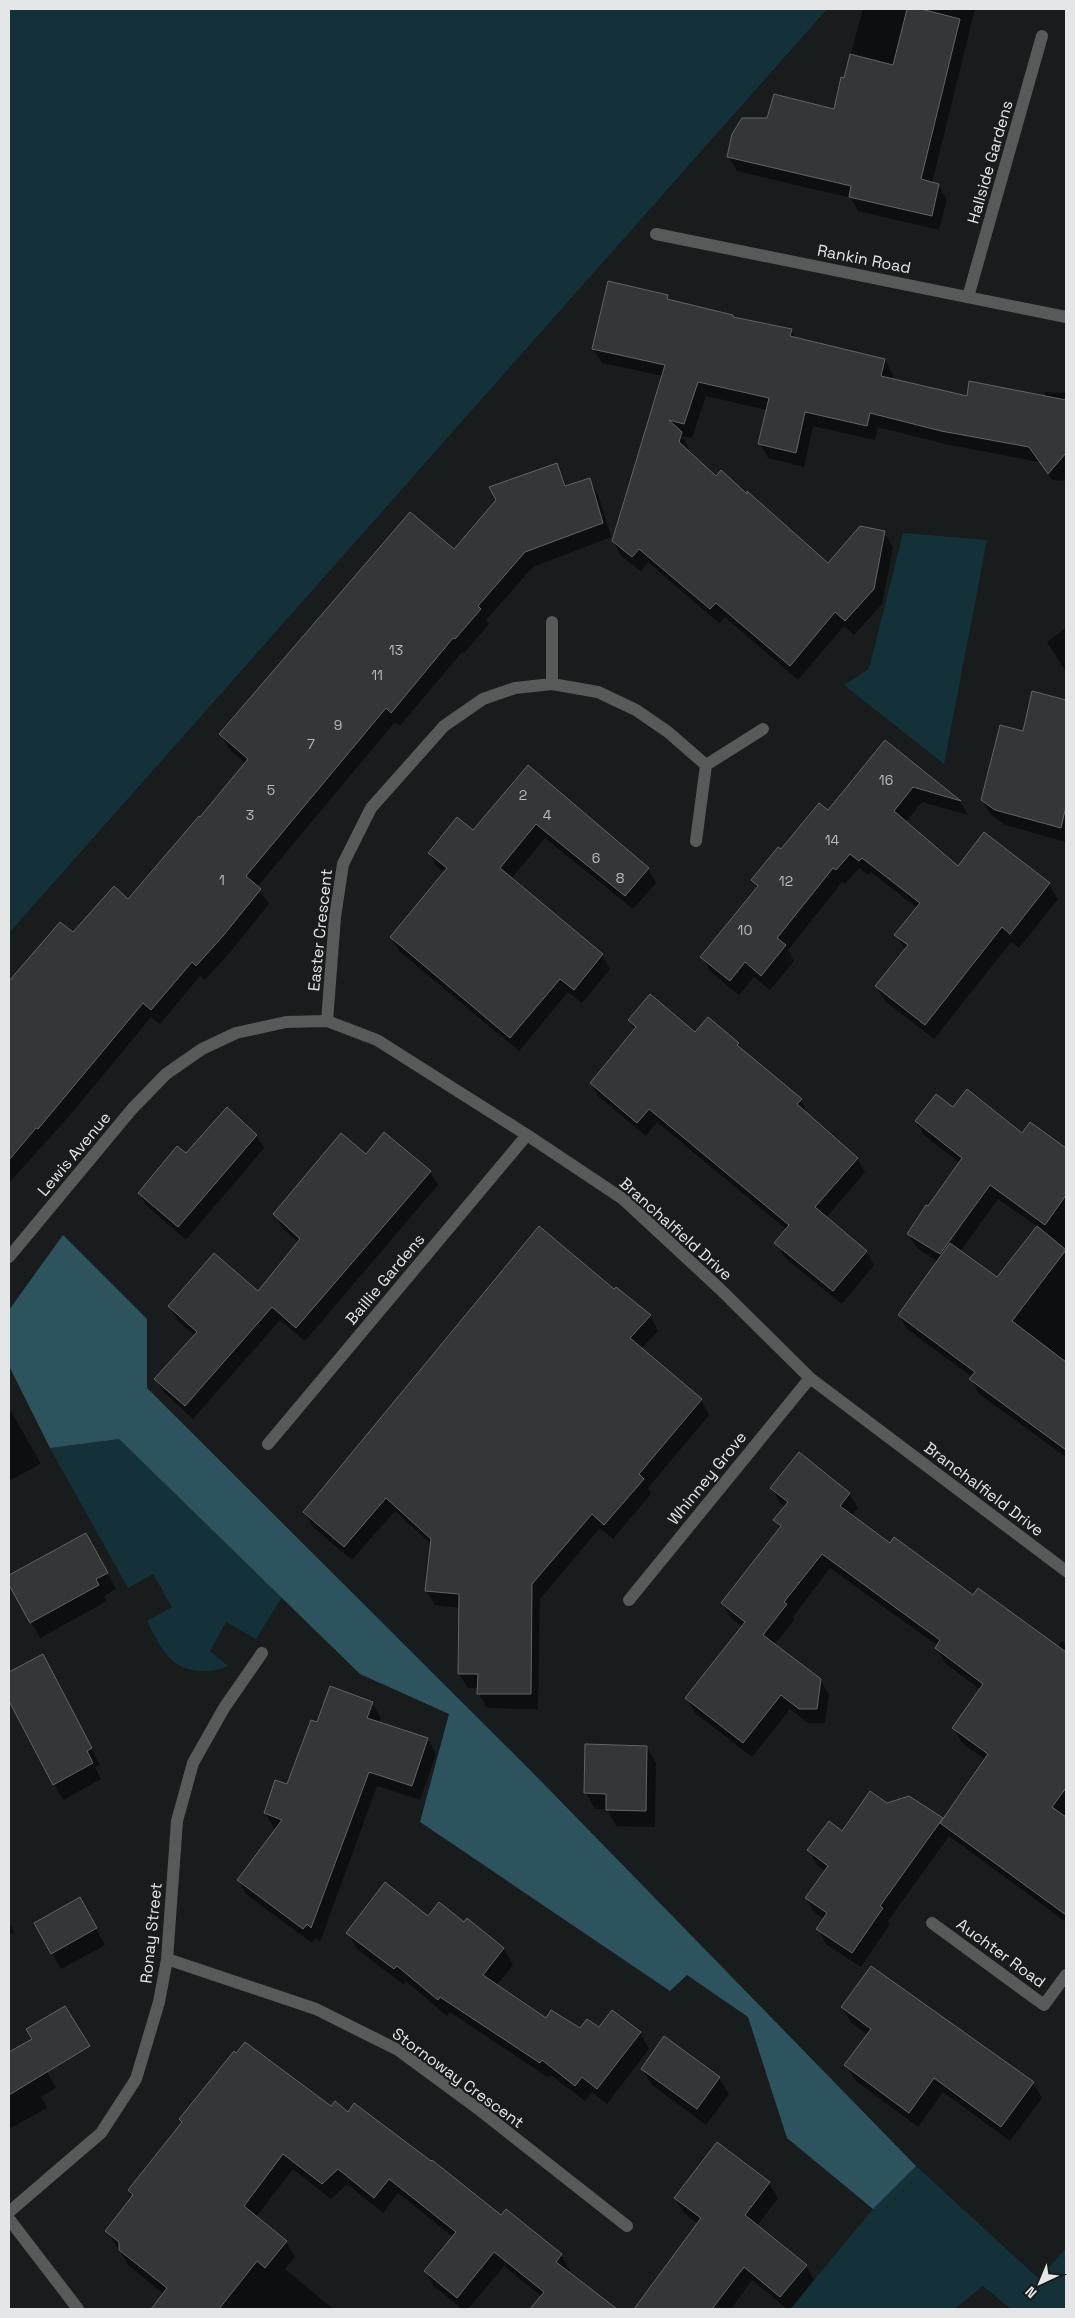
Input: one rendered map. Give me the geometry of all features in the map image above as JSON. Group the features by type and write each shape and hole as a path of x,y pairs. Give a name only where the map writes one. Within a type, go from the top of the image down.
{"street":[{"name":"Hallside Gardens","path":"968,297 1042,36"},
{"name":"Rankin Road","path":"656,234 946,291 1066,317"},
{"path":"552,622 552,684"},
{"name":"Easter Crescent","path":"326,1021 335,917 343,864 371,808 444,726 484,699 515,688 552,684 598,692 636,710 668,732 706,765"},
{"path":"696,841 706,765 763,729"},
{"name":"Branchalfield Drive","path":"166,1074 202,1049 236,1033 286,1022 326,1021 377,1040 527,1135 623,1199 720,1289 810,1378 1066,1571"},
{"name":"Lewis Avenue","path":"9,1257 132,1109 166,1074"},
{"name":"Baillie Gardens","path":"268,1444 527,1135"},
{"name":"Whinney Grove","path":"629,1600 810,1378"},
{"name":"Ronay Street","path":"9,2212 100,2133 136,2080 159,2002 167,1959 177,1821 193,1763 224,1708 262,1653"},
{"name":"Auchter Road","path":"932,1923 1044,2005 1066,1975"},
{"name":"Stornoway Crescent","path":"167,1959 316,2009 398,2050 481,2111 627,2226"},
{"path":"9,2219 78,2309"}],"shaded area":[{"path":"9,9 827,9 9,933"},
{"path":"903,533 987,540 944,764 844,685 869,669"},
{"path":"63,1235 147,1319 147,1388 536,1776 916,2166 873,2209 787,2138 748,2017 687,1975 670,1991 420,1822 449,1714 360,1674 119,1439 50,1448 9,1366 9,1310"},
{"path":"119,1439 282,1597 256,1639 226,1622 210,1651 228,1666 207,1671 193,1670 179,1665 165,1652 147,1621 172,1607 153,1574 128,1588 50,1448"},
{"path":"916,2166 1039,2279 1066,2248 1066,2309 1011,2309 983,2286 954,2309 790,2309 873,2209"}],"building":[{"path":"907,9 921,9 960,19 921,179 939,184 932,216 849,197 851,186 727,157 732,134 742,118 767,118 774,94 834,109 841,77 844,78 850,54 893,65"},
{"path":"608,281 668,295 667,299 733,315 733,317 792,329 790,336 885,359 881,376 967,396 969,381 1066,400 1066,453 1048,474 1029,447 941,431 870,413 867,426 805,412 796,453 758,444 769,398 698,382 684,424 669,420 682,432 679,442 716,476 721,470 828,563 860,526 885,531 874,589 845,621 835,612 790,666 716,603 710,609 639,549 632,557 612,541 665,365 592,349"},
{"path":"557,463 565,486 590,478 603,523 525,552 478,606 481,609 455,639 453,638 391,713 386,708 246,876 261,889 223,936 196,966 192,962 151,1010 143,1003 38,1129 36,1128 9,1160 9,981 60,922 73,932 114,886 128,899 200,817 248,759 219,734 410,512 454,549 496,500 489,487"},
{"path":"1032,691 1066,700 1066,806 1061,828 995,810 981,800 1000,725 1023,731"},
{"path":"885,740 961,801 913,787 894,811 958,866 984,832 1050,883 1010,934 1002,927 925,1025 875,986 908,945 894,935 920,903 862,858 859,861 850,854 836,870 833,868 777,938 786,945 761,976 745,962 730,981 700,957 758,886 751,880 778,847 781,849 819,803 828,810"},
{"path":"528,765 649,868 625,896 536,824 500,868 603,954 574,990 560,979 510,1038 390,937 447,868 428,853 457,817 473,830"},
{"path":"650,994 695,1032 708,1017 739,1043 737,1045 802,1099 797,1104 858,1158 815,1207 867,1251 833,1291 774,1243 789,1225 649,1109 637,1123 590,1083 636,1027 628,1020"},
{"path":"967,1089 1022,1133 1030,1122 1066,1148 1066,1195 1045,1225 990,1185 940,1254 907,1234 926,1205 928,1206 962,1158 915,1121 936,1094 953,1107"},
{"path":"227,1107 257,1135 178,1227 138,1193 177,1146 186,1153"},
{"path":"384,1132 431,1171 296,1328 272,1307 185,1406 154,1379 197,1332 168,1306 214,1253 258,1291 300,1239 273,1214 341,1133 366,1154"},
{"path":"539,1226 614,1289 616,1287 651,1315 630,1338 702,1399 639,1474 644,1479 604,1525 592,1514 532,1584 531,1694 477,1694 478,1674 458,1674 459,1594 425,1591 431,1539 386,1498 344,1547 303,1512"},
{"path":"1037,1226 1066,1250 1012,1321 1066,1362 1066,1450 969,1379 975,1372 898,1315 950,1243 997,1277"},
{"path":"799,1452 850,1493 840,1506 890,1543 894,1537 973,1595 978,1588 1066,1652 1066,1788 1052,1807 1066,1817 1066,1915 940,1823 988,1754 952,1728 983,1684 935,1648 940,1640 822,1554 784,1602 787,1604 763,1635 821,1679 817,1709 799,1709 781,1695 743,1743 685,1698 745,1622 721,1603 781,1526 773,1520 788,1502 770,1488"},
{"path":"86,1533 108,1573 96,1579 99,1585 30,1623 9,1585 9,1575"},
{"path":"43,1654 92,1748 87,1751 93,1763 53,1785 9,1701 9,1672"},
{"path":"330,1686 373,1702 367,1718 428,1738 412,1786 369,1772 311,1928 307,1924 303,1929 237,1880 282,1820 264,1813 275,1780 287,1784 311,1720 317,1722"},
{"path":"585,1744 647,1746 646,1811 606,1810 606,1794 584,1793"},
{"path":"870,1791 887,1803 909,1796 943,1818 880,1906 883,1908 852,1953 816,1929 827,1913 805,1898 828,1866 807,1850 829,1821 842,1831"},
{"path":"385,1882 428,1916 439,1902 464,1922 467,1918 504,1948 483,1975 546,2018 551,2010 580,2028 587,2019 599,2027 612,2010 641,2032 597,2089 582,2077 575,2086 542,2060 540,2063 440,1997 438,2000 397,1966 394,1969 346,1933"},
{"path":"80,1897 97,1928 51,1954 34,1923"},
{"path":"871,1966 1034,2082 1001,2127 934,2078 909,2113 844,2065 871,2029 841,2007"},
{"path":"65,2006 90,2046 9,2095 9,2052 32,2039 26,2029"},
{"path":"664,2036 720,2077 697,2109 641,2069"},
{"path":"245,2042 331,2106 335,2101 348,2112 354,2103 432,2160 501,2215 506,2209 562,2254 556,2262 617,2309 530,2309 544,2292 494,2252 457,2298 424,2271 456,2232 389,2179 374,2198 338,2169 322,2184 283,2154 244,2206 287,2241 265,2268 257,2261 219,2309 151,2309 167,2288 119,2250 119,2242 105,2231 133,2195 128,2190 182,2122 179,2119 234,2051 236,2053"},
{"path":"717,2142 770,2182 745,2215 807,2265 780,2297 744,2267 712,2309 634,2309 701,2218 674,2198"}]}
